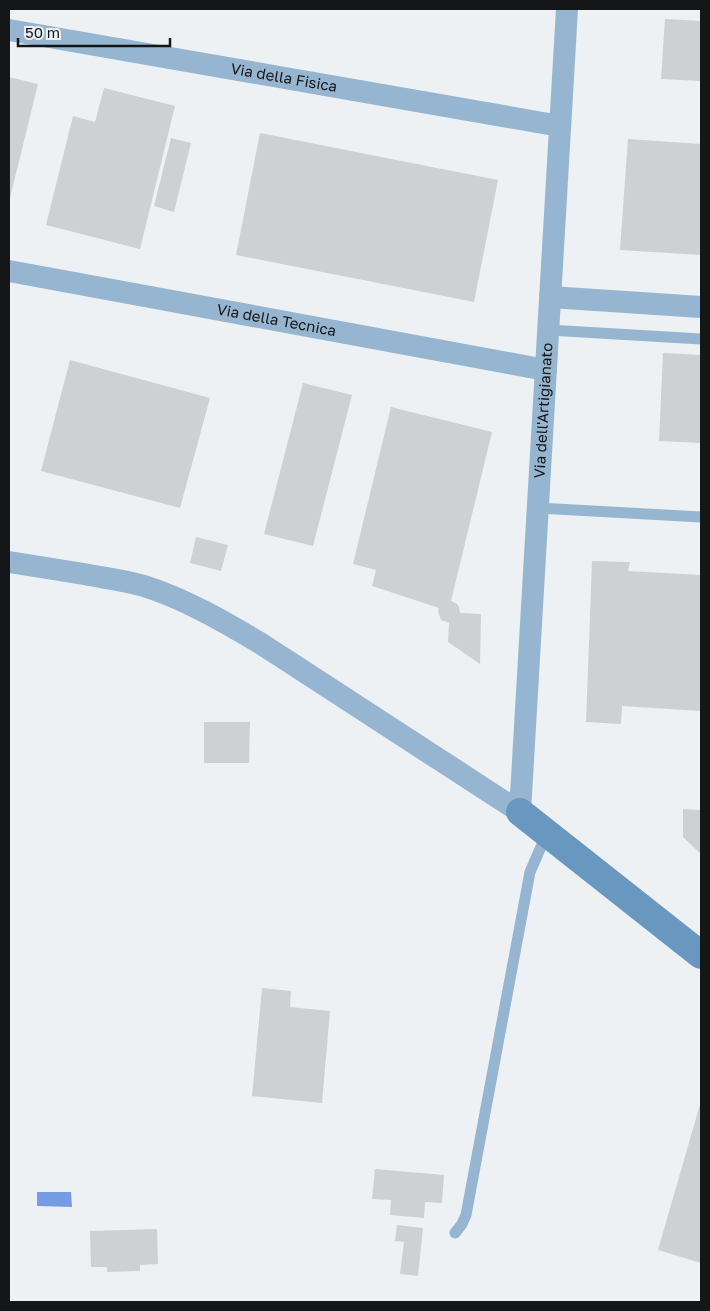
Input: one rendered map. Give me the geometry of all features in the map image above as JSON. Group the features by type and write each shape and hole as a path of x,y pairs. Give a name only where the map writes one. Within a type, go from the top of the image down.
{"street":[{"name":"Via dell'Artigianato","path":"520,812 566,9"},
{"name":"Via della Fisica","path":"9,30 560,126"},
{"name":"Via della Tecnica","path":"9,271 546,370"},
{"path":"550,297 701,307"},
{"path":"9,562 109,578 142,586 199,610 260,643 520,812 701,955"}],"lane":[{"path":"548,330 701,339"},
{"path":"538,508 701,517"},
{"path":"455,1233 466,1215 530,872 547,833"}],"water":[{"path":"37,1192 71,1192 72,1207 37,1206"}],"building":[{"path":"665,19 701,21 701,81 661,79"},
{"path":"9,77 38,84 9,202"},
{"path":"104,88 175,106 140,249 46,225 73,116 95,122"},
{"path":"260,133 498,180 474,302 236,255"},
{"path":"171,138 191,143 174,212 154,206"},
{"path":"628,139 701,144 701,255 620,250"},
{"path":"663,353 701,355 701,443 659,441"},
{"path":"70,360 210,398 180,508 41,471"},
{"path":"303,383 352,395 313,546 264,534"},
{"path":"391,407 492,432 451,601 457,604 460,613 481,614 480,664 448,642 449,623 441,620 438,612 439,608 372,586 376,570 353,564"},
{"path":"196,537 228,545 221,571 190,563"},
{"path":"592,561 630,562 628,571 701,575 701,711 622,706 621,724 586,722"},
{"path":"204,722 250,722 249,763 204,763"},
{"path":"683,809 701,810 701,854 683,837"},
{"path":"262,988 291,991 290,1007 330,1011 322,1103 252,1096"},
{"path":"701,1101 701,1263 658,1250"},
{"path":"375,1169 444,1175 442,1203 425,1202 424,1218 390,1215 391,1200 372,1199"},
{"path":"397,1225 423,1228 418,1276 400,1274 404,1242 395,1241"},
{"path":"157,1229 158,1264 140,1265 140,1271 107,1272 107,1267 91,1267 90,1231"}]}
